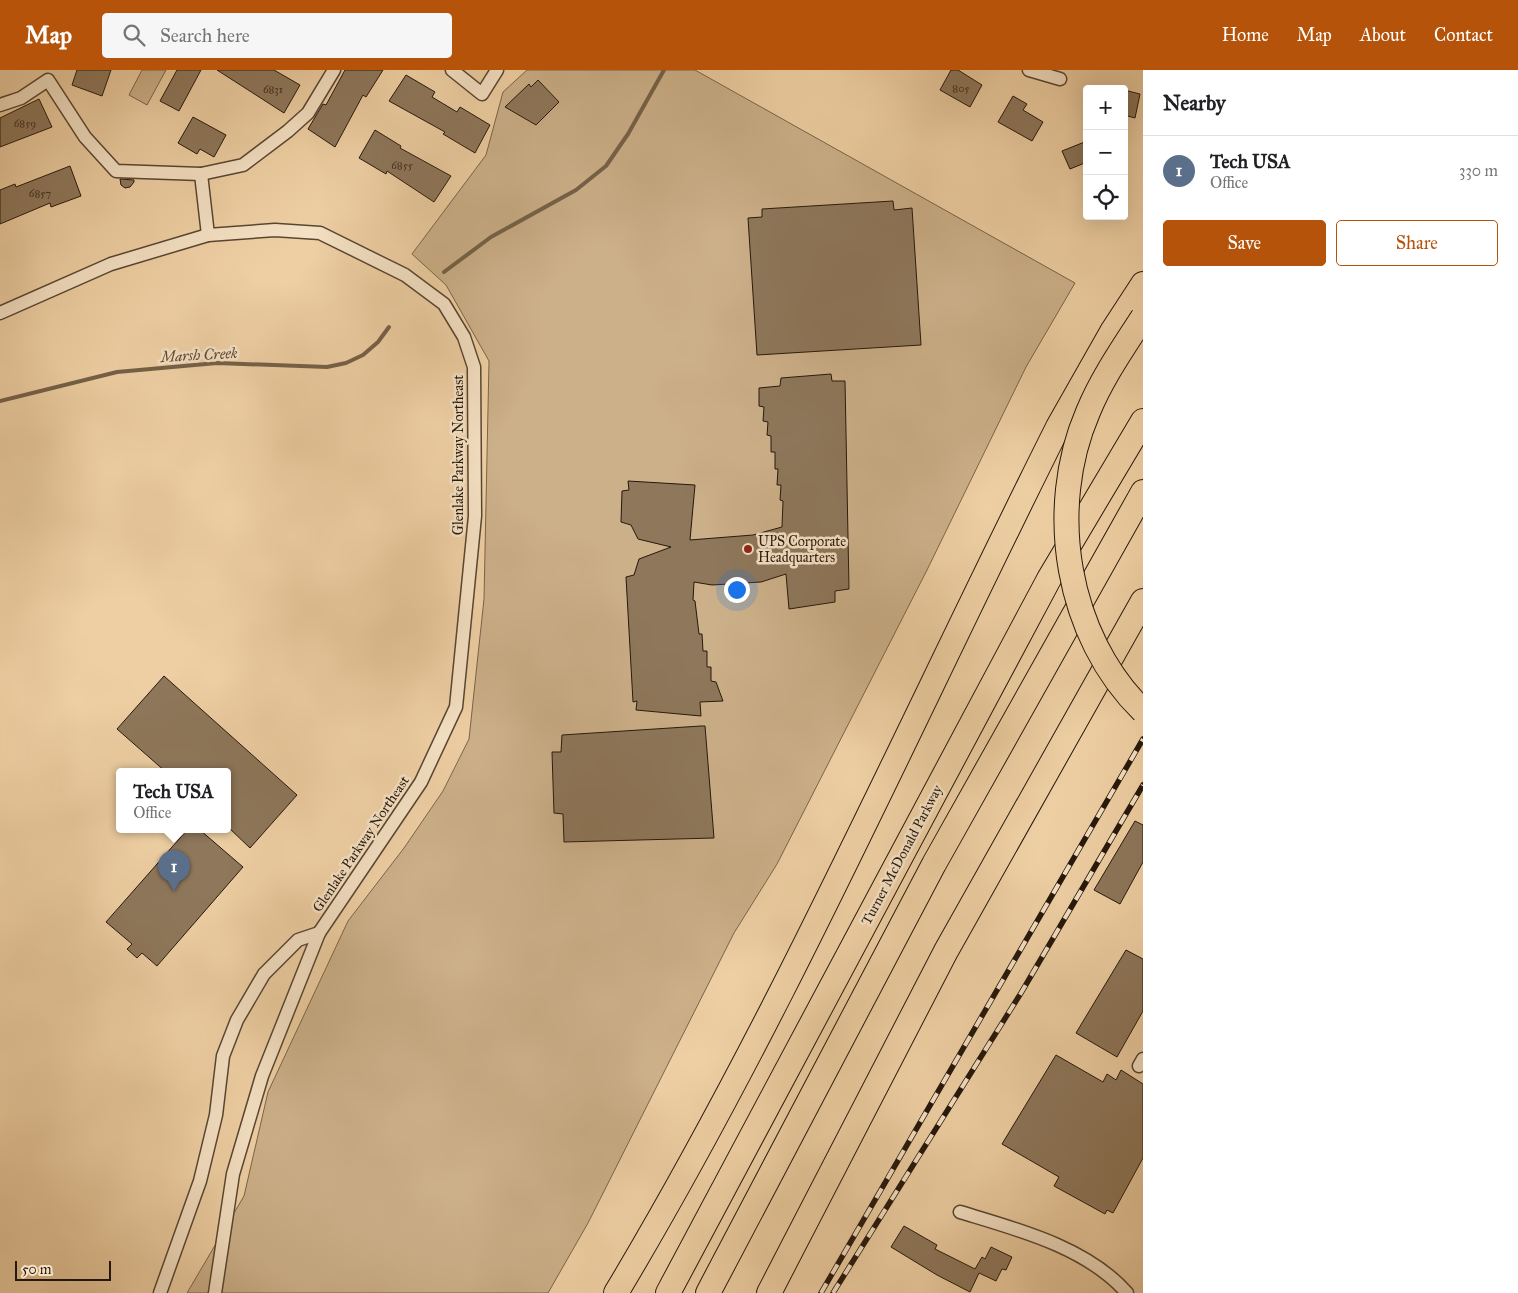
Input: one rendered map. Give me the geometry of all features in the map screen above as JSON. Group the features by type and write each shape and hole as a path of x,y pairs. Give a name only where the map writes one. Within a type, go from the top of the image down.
{"highway":[{"path":"616,1293 652,1233 757,1042 1058,427 1113,330 1143,284"},
{"path":"1143,317 1112,365 1087,413 1071,464 1066,517 1070,566 1082,612 1105,661 1143,711"},
{"name":"Turner McDonald Parkway","path":"668,1293 1049,579 1143,421"},
{"path":"708,1293 939,856 1143,492"},
{"path":"769,1293 946,951 1143,601"}],"street":[{"path":"452,70 482,94 496,70"},
{"path":"1029,70 1060,79"},
{"path":"0,106 21,98 48,75 84,137 116,170 201,174 243,165 288,131 308,113 332,71"},
{"path":"201,174 208,235"},
{"name":"Glenlake Parkway Northeast","path":"0,313 111,264 208,235 274,230 320,233 406,275 444,304 464,337 474,367 475,516 456,707 421,782 319,932 262,1076 233,1174 215,1293"},
{"name":"Glenlake Parkway Northeast","path":"160,1293 200,1181 216,1115 223,1056 237,1020 264,974 298,940 319,932"},
{"path":"960,1212 1035,1234 1060,1246 1108,1274 1127,1293"}],"shaded area":[{"path":"142,70 166,70 147,105 129,95"},
{"path":"527,70 695,70 1075,283 1026,367 927,570 777,864 734,933 588,1223 548,1293 187,1293 244,1196 268,1092 348,921 404,848 443,791 469,739 484,599 489,361 446,285 412,254 486,155 503,92"}],"building":[{"path":"77,70 111,70 102,96 72,85"},
{"path":"177,70 201,70 179,111 160,101"},
{"path":"217,70 274,70 300,85 284,113"},
{"path":"345,70 383,70 366,97 363,95 335,147 308,129 323,104 326,105"},
{"path":"951,70 958,70 982,85 970,107 940,90"},
{"path":"406,75 435,92 432,97 457,112 460,107 490,125 475,153 443,134 445,132 389,101"},
{"path":"538,80 559,102 536,125 505,107 529,84 531,87"},
{"path":"1128,91 1140,94 1135,118 1128,116"},
{"path":"1013,96 1027,104 1023,110 1043,122 1032,141 998,122"},
{"path":"39,99 52,127 0,147 0,118"},
{"path":"193,117 226,135 214,157 200,149 197,154 178,143"},
{"path":"375,130 401,146 400,148 451,176 434,202 387,171 386,174 359,158"},
{"path":"1083,143 1083,164 1070,169 1062,151"},
{"path":"70,166 81,196 51,207 50,203 0,224 0,190 15,184 16,187"},
{"path":"120,179 134,180 134,182 130,187 125,188 121,185"},
{"path":"893,201 894,210 912,208 921,345 757,355 748,218 762,217 762,209"},
{"name":"UPS Corporate Headquarters","path":"831,374 832,381 845,381 849,589 835,591 835,602 789,609 786,574 761,582 712,585 694,582 693,600 695,601 699,634 702,634 703,651 707,651 707,667 711,667 711,681 716,682 723,701 700,702 701,716 636,710 637,701 633,702 626,577 634,575 639,559 671,547 638,539 631,525 621,522 622,491 629,490 628,481 695,485 690,540 753,535 782,527 783,501 780,500 781,485 777,485 778,469 775,469 775,452 771,452 771,436 767,435 768,422 763,421 764,407 759,406 759,388 780,386 781,378"},
{"path":"164,676 297,795 250,848 231,830 231,768 161,768 117,729"},
{"path":"705,726 714,838 564,842 563,814 554,813 552,752 561,752 562,735"},
{"path":"1135,821 1143,825 1143,862 1120,904 1094,890"},
{"path":"184,833 203,833 243,867 157,966 142,953 137,958 127,949 132,944 106,922"},
{"path":"1126,950 1143,959 1143,1011 1117,1057 1076,1033"},
{"path":"1056,1055 1103,1082 1107,1074 1116,1080 1121,1070 1143,1084 1143,1158 1113,1213 1107,1210 1105,1214 1054,1186 1059,1177 1002,1144"},
{"path":"904,1226 937,1245 935,1249 975,1269 982,1257 985,1259 991,1247 1012,1257 1006,1270 1002,1269 996,1281 979,1273 970,1292 937,1275 891,1247"}],"waterway":[{"name":"Marsh Creek","path":"444,272 491,237 576,190 606,166 628,134 664,70"},
{"name":"Marsh Creek","path":"0,401 117,372 217,363 327,367 346,363 363,355 378,342 389,327"}],"railway":[{"path":"821,1293 1143,739"},
{"path":"833,1293 1021,993 1143,785"}],"place":[{"name":"UPS Corporate Headquarters","path":"748,549"},
{"name":"Tech USA","path":"174,891"}]}
